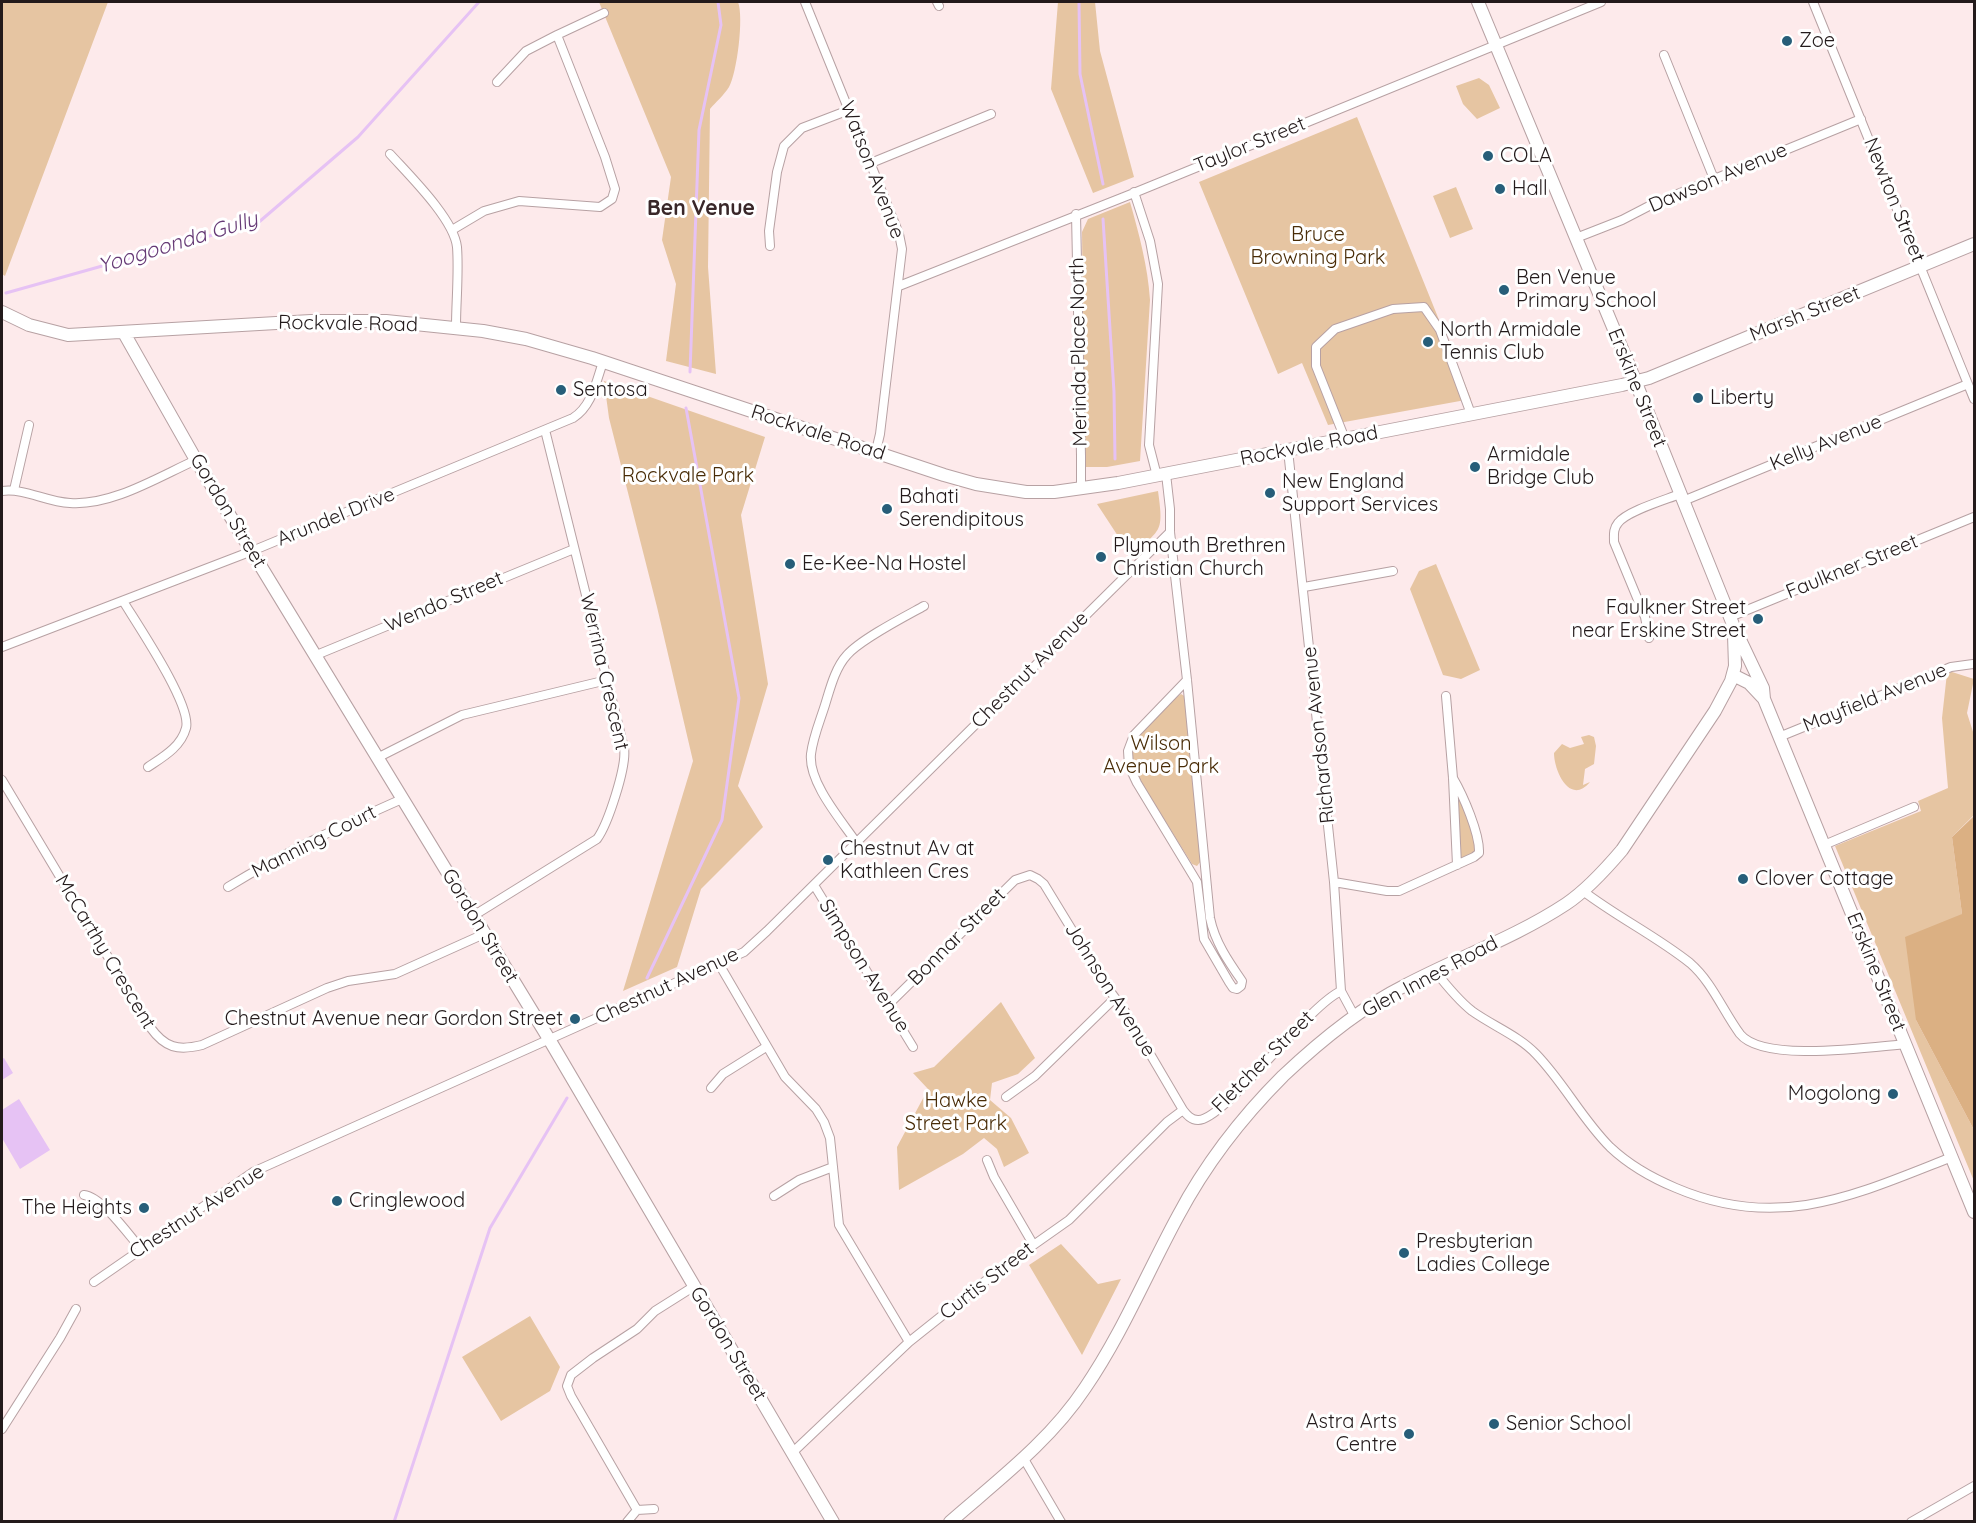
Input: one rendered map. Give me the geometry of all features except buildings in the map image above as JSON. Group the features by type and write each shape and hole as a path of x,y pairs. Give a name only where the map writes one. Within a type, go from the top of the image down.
{"street":[{"name":"Watson Avenue","path":"805,2 899,234 902,249 876,451"},
{"name":"Erskine Street","path":"1478,2 1732,622 1763,688 1764,699 1779,737 1974,1212"},
{"name":"Taylor Street","path":"899,286 1601,2"},
{"name":"Newton Street","path":"1813,2 1974,399"},
{"path":"497,81 526,51 604,13"},
{"path":"453,230 484,211 519,201 600,207 612,199 615,189 605,157 557,35"},
{"path":"1664,56 1714,179"},
{"path":"770,246 769,231 784,146 802,128 849,110"},
{"path":"871,163 991,114"},
{"name":"Dawson Avenue","path":"1576,238 1861,119"},
{"path":"390,153 453,230 457,246 456,327"},
{"path":"1134,192 1150,241 1158,284 1149,445 1161,475 1170,509 1170,532 1187,680 1207,880 1206,919 1204,939 1233,988 1238,989 1242,981 1224,954 1206,919 1197,882 1137,783 1127,757 1134,735 1187,680"},
{"name":"Merinda Place North","path":"1076,214 1081,432 1080,489"},
{"name":"Marsh Street","path":"1635,382 1974,244"},
{"path":"1345,439 1316,366 1316,347 1335,329 1393,309 1424,307 1440,330 1471,414"},
{"name":"Rockvale Road","path":"2,312 29,325 68,335 249,323 386,321 456,327 526,339 976,484 1026,492 1080,489 1161,475 1635,382"},
{"name":"Gordon Street","path":"124,333 196,460 549,1040 833,1521"},
{"name":"Arundel Drive","path":"2,647 252,551 581,413 595,389 603,362"},
{"name":"Kelly Avenue","path":"1649,638 1645,617 1614,542 1614,531 1618,523 1626,516 1682,497 1968,384"},
{"path":"14,490 29,424"},
{"name":"Werrina Crescent","path":"473,916 588,847 602,834 624,765 625,756 545,430"},
{"name":"Richardson Avenue","path":"1288,450 1334,882 1341,991 1355,1017"},
{"path":"2,491 14,490 70,504 105,500 196,460"},
{"name":"Faulkner Street","path":"1732,622 1974,518"},
{"name":"Chestnut Avenue","path":"94,1282 253,1172 719,964 750,947 1170,532"},
{"name":"Wendo Street","path":"314,656 574,549"},
{"path":"1304,587 1393,571"},
{"path":"123,601 179,695 186,719 187,726 180,742 148,767"},
{"path":"856,842 830,805 814,776 811,754 817,731 833,678 847,655 924,606"},
{"name":"Glen Innes Road","path":"950,1521 1024,1459 1061,1420 1086,1388 1179,1214 1216,1154 1241,1122 1282,1077 1326,1038 1402,987 1567,904 1583,891 1622,850 1715,711 1734,670 1732,622"},
{"name":"Mayfield Avenue","path":"1779,737 1951,667 1973,664"},
{"path":"1734,670 1757,675"},
{"name":"Erskine Street","path":"1734,670 1764,699"},
{"path":"377,758 462,716 607,680"},
{"path":"1446,696 1453,778 1456,865"},
{"path":"1334,882 1399,891 1479,853 1479,844 1453,778"},
{"name":"McCarthy Crescent","path":"2,780 150,1028 157,1037 173,1047 186,1049 202,1045 327,988 348,981 395,974 484,934"},
{"name":"Manning Court","path":"228,887 274,858 402,799"},
{"path":"1824,845 1914,807"},
{"name":"Johnson Avenue","path":"1030,875 1044,884 1183,1110"},
{"name":"Bonnar Street","path":"888,1005 1015,880 1030,875"},
{"path":"1197,882 1207,880"},
{"name":"Simpson Avenue","path":"814,885 914,1047"},
{"path":"1583,891 1691,964 1708,983 1742,1036 1756,1046 1782,1051 1843,1050 1906,1044"},
{"path":"1215,959 1224,954"},
{"path":"719,964 785,1077 816,1109 824,1122 830,1137 837,1219 909,1342"},
{"path":"1435,971 1459,1000 1533,1051 1586,1121 1611,1148 1657,1180 1691,1194 1746,1208 1773,1209 1803,1206 1859,1193 1952,1157"},
{"name":"Fletcher Street","path":"1183,1110 1190,1117 1198,1120 1213,1113 1244,1085 1306,1019 1329,998 1341,991"},
{"path":"1006,1097 1035,1076 1115,998"},
{"path":"711,1088 723,1074 766,1047"},
{"name":"Curtis Street","path":"792,1453 909,1342 1034,1244 1069,1220 1167,1122 1183,1110"},
{"path":"987,1160 994,1177 1034,1244"},
{"path":"774,1196 799,1180 833,1167"},
{"path":"84,1195 90,1195 99,1202 141,1249"},
{"path":"637,1510 567,1386 571,1375 637,1329 655,1311 693,1287"},
{"path":"2,1429 76,1309"},
{"path":"1024,1459 1061,1521"},
{"path":"1911,1521 1974,1486"},
{"path":"627,1521 637,1510 654,1509"}],"green space":[{"path":"2,2 108,2 5,276 2,274"},
{"path":"599,2 738,2 740,32 735,70 729,87 710,109 708,267 716,374 666,361 676,284 662,240 671,177"},
{"path":"1058,2 1095,2 1100,51 1134,177 1093,193 1051,89"},
{"path":"1479,78 1489,85 1500,108 1477,119 1463,104 1456,86"},
{"name":"Bruce Browning Park","path":"1357,117 1471,399 1328,425 1302,363 1278,374 1199,182"},
{"path":"1456,187 1473,229 1450,238 1433,196"},
{"path":"1130,202 1140,238 1150,300 1140,461 1107,467 1085,467 1082,232 1088,219"},
{"name":"Rockvale Park","path":"604,381 765,437 741,515 768,684 738,786 763,827 701,889 677,967 623,991 693,761 609,418"},
{"path":"1158,491 1161,515 1158,529 1131,556 1097,504"},
{"path":"1436,564 1480,670 1461,679 1443,675 1410,589 1419,571"},
{"path":"1952,672 1974,679 1967,713 1974,735 1974,815 1952,837 1962,914 1916,1020 1974,1130 1974,1181 1835,846 1921,811 1918,801 1948,788 1942,718 1947,673"},
{"name":"Wilson Avenue Park","path":"1181,694 1186,697 1201,861 1197,866 1192,864 1139,779 1130,757 1131,749 1141,731"},
{"path":"1589,735 1594,737 1596,746 1594,764 1585,769 1583,785 1590,782 1576,790 1564,783 1557,768 1554,753 1562,744 1570,748 1584,744 1581,737"},
{"path":"1453,778 1479,853 1457,865"},
{"name":"Hawke Street Park","path":"1001,1002 1035,1058 1018,1074 992,1083 990,1100 1011,1118 1029,1153 1004,1167 997,1149 984,1138 963,1154 899,1190 897,1147 928,1089 913,1073 934,1067"},
{"path":"1061,1244 1098,1284 1121,1279 1082,1355 1029,1265"},
{"path":"530,1316 560,1367 550,1391 501,1421 462,1357"}],"shaded area":[{"path":"1974,816 1974,1130 1916,1020 1905,937 1962,914 1952,837"},
{"path":"4,1058 13,1073 2,1080 2,1059"},
{"path":"19,1099 50,1150 20,1169 2,1138 2,1110"}],"waterway":[{"name":"Yoogoonda Gully","path":"6,293 259,222 358,137 479,2"},
{"path":"690,372 699,130 721,25 718,2"},
{"path":"1079,2 1080,74 1103,184"},
{"path":"1103,219 1114,392 1115,459"},
{"path":"647,978 722,820 739,698 686,408"},
{"path":"394,1522 490,1228 567,1098"}],"place":[{"name":"Zoe","path":"1787,41"},
{"name":"COLA","path":"1488,156"},
{"name":"Hall","path":"1500,189"},
{"name":"Ben Venue Primary School","path":"1504,290"},
{"name":"North Armidale Tennis Club","path":"1428,342"},
{"name":"Sentosa","path":"561,390"},
{"name":"Liberty","path":"1698,398"},
{"name":"Armidale Bridge Club","path":"1475,467"},
{"name":"New England Support Services","path":"1270,493"},
{"name":"Bahati Serendipitous","path":"887,509"},
{"name":"Plymouth Brethren Christian Church","path":"1101,557"},
{"name":"Ee-Kee-Na Hostel","path":"790,564"},
{"name":"Faulkner Street near Erskine Street","path":"1758,619"},
{"name":"Chestnut Av at Kathleen Cres","path":"828,860"},
{"name":"Clover Cottage","path":"1743,879"},
{"name":"Chestnut Avenue near Gordon Street","path":"575,1019"},
{"name":"Mogolong","path":"1893,1094"},
{"name":"Cringlewood","path":"337,1201"},
{"name":"The Heights","path":"144,1208"},
{"name":"Presbyterian Ladies College","path":"1404,1253"},
{"name":"Senior School","path":"1494,1424"},
{"name":"Astra Arts Centre","path":"1409,1434"}],"district":[{"name":"Ben Venue","path":"701,209"}]}
